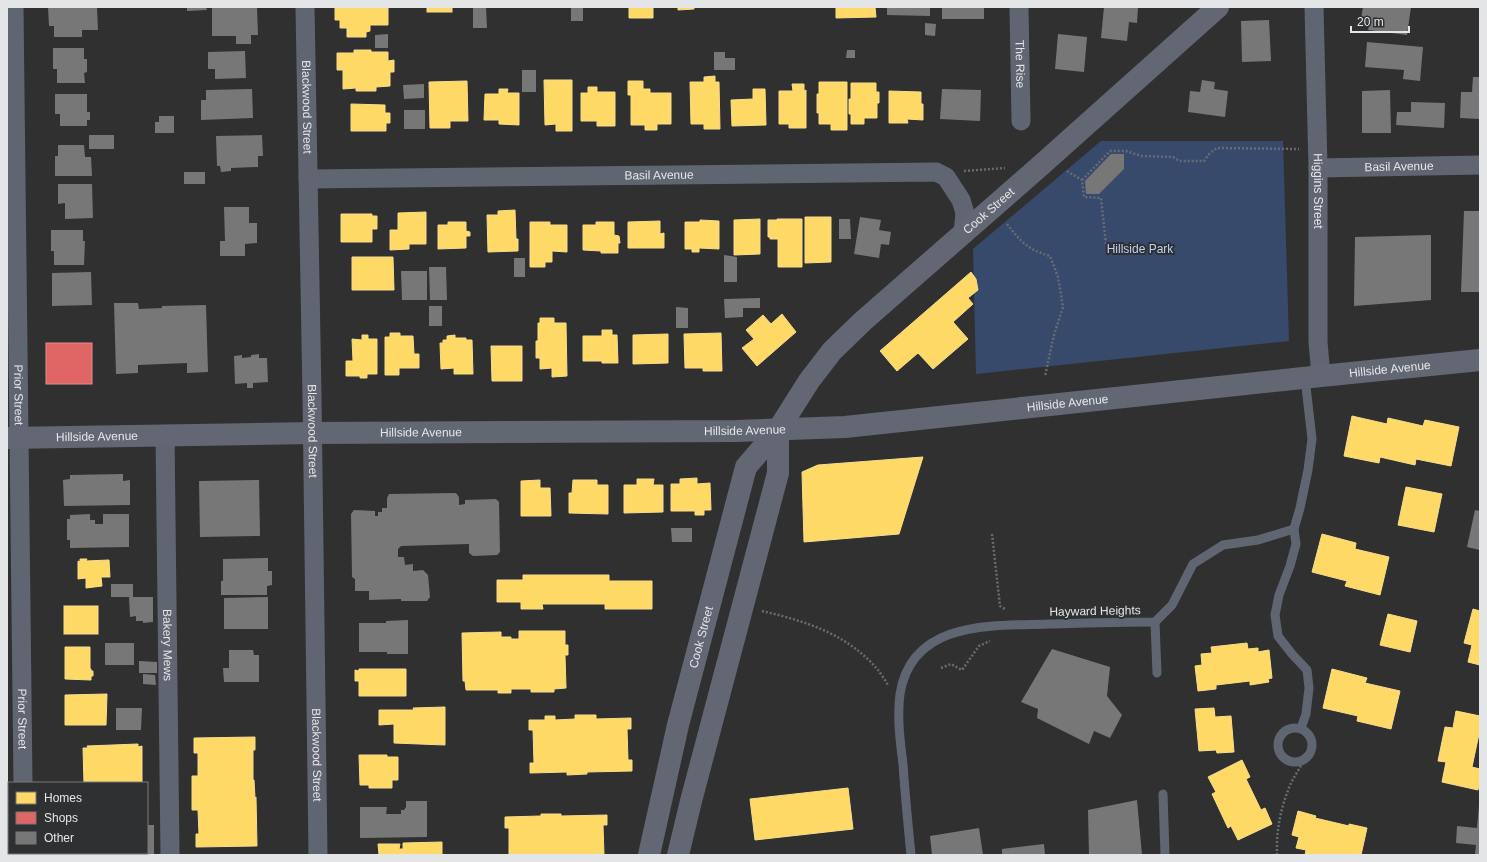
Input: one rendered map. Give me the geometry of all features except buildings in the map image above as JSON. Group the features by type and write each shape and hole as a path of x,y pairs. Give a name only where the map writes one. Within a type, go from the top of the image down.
{"main road":[{"name":"Cook Street","path":"649,855 678,725 746,467 778,430 809,381 832,351 863,321 1218,7"},
{"name":"Hillside Avenue","path":"13,438 312,433 778,430 845,427 1480,360"},
{"path":"678,855 778,472 778,430"}],"street":[{"name":"Prior Street","path":"14,7 13,438 23,782"},
{"name":"Blackwood Street","path":"305,7 318,855"},
{"name":"The Rise","path":"1019,7 1021,121"},
{"name":"Higgins Street","path":"1313,377 1318,342 1318,168 1314,7"},
{"name":"Basil Avenue","path":"1318,168 1480,165"},
{"name":"Basil Avenue","path":"308,179 936,172"},
{"path":"936,172 946,177 961,200 965,213 963,234"},
{"name":"Bakery Mews","path":"165,435 170,855"}],"lane":[{"path":"1301,728 1306,714 1309,688 1307,670 1278,636 1275,615 1279,594 1290,566 1296,544 1294,528 1308,470 1312,439 1313,377"},
{"name":"Hayward Heights","path":"911,855 899,726 900,695 904,677 913,659 928,645 948,634 981,626 1155,622 1172,605 1193,564 1223,545 1258,540 1294,528"},
{"path":"1155,622 1158,673"},
{"path":"1292,728 1301,728 1308,734 1312,742 1311,751 1304,758 1297,762 1288,761 1281,756 1278,748 1278,739 1284,731 1292,728"},
{"path":"1162,794 1165,855"}],"path":[{"path":"1106,244 1101,198 1084,197 1082,180 1110,150 1126,151 1141,156 1173,157 1179,161 1204,161 1210,153 1218,148 1317,150"},
{"path":"936,172 1006,168"},
{"path":"1067,171 1082,180"},
{"path":"1007,224 1026,246 1035,252 1050,256 1058,277 1063,307 1054,335 1045,376"},
{"path":"992,534 1000,606 1005,609 1006,625"},
{"path":"756,609 819,627 840,637 860,652 877,669 888,684 900,695"},
{"path":"941,668 951,664 962,670 979,646 989,642 996,626"},
{"path":"1277,855 1278,826 1282,810 1292,782 1304,758"}],"green space":[{"name":"Hillside Park","path":"1101,141 1283,141 1289,341 976,374 973,249"}]}
